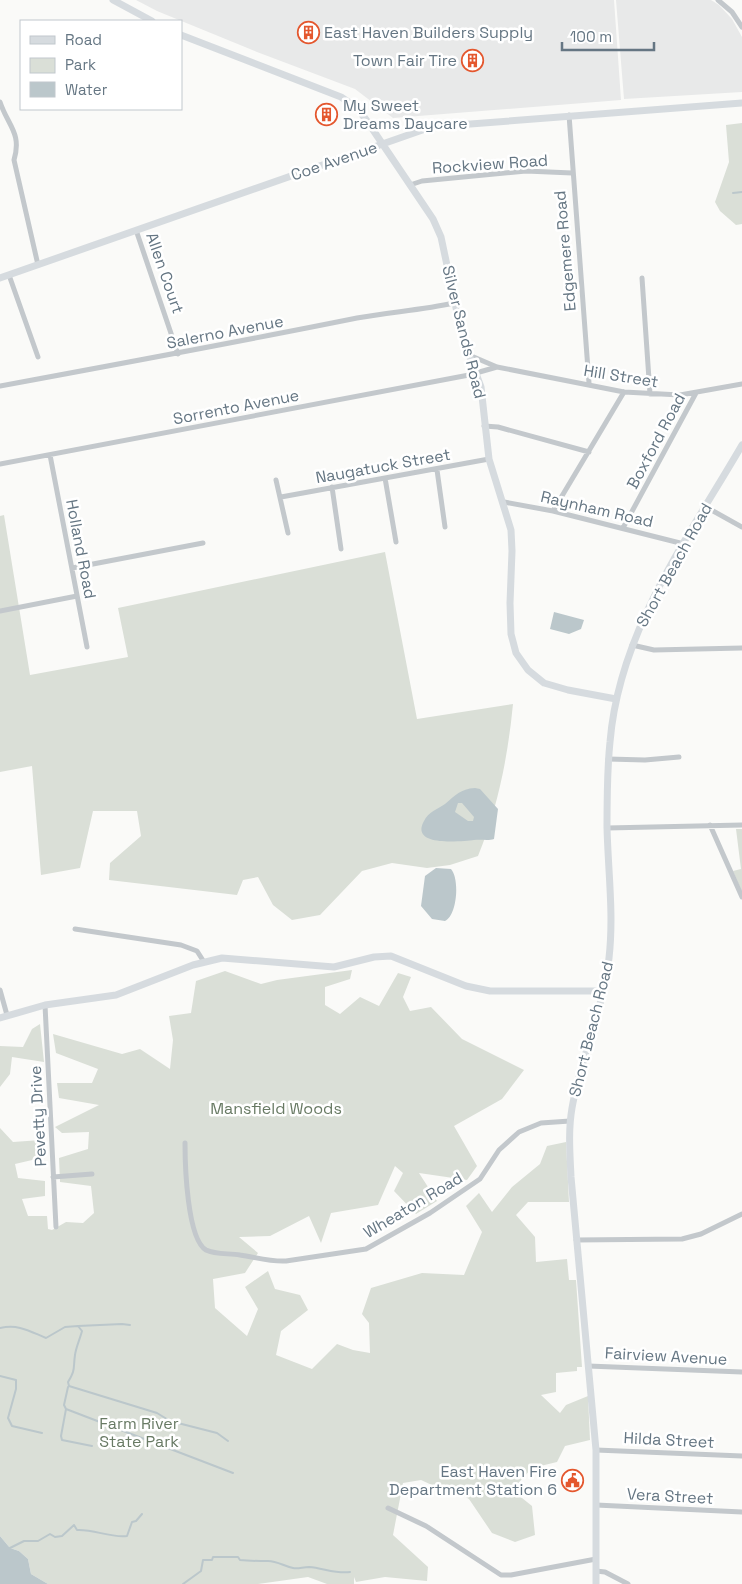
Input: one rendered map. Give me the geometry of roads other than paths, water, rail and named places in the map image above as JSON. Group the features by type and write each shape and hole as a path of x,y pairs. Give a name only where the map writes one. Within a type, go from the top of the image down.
{"main road":[{"path":"113,0 150,20"},
{"name":"Silver Sands Road","path":"182,35 341,97 357,108 410,185 437,227 454,303 468,354 482,392 484,426 489,459 504,502 512,540 511,634 520,660 536,677 550,685 616,700"},
{"name":"Coe Avenue","path":"0,278 432,127 742,103"},
{"name":"Short Beach Road","path":"596,1584 596,1450 576,1240 570,1156 570,1121 578,1083 604,991 612,921 607,828 608,759 616,700 632,645 659,587 742,445"},
{"path":"3,1016 45,1005 116,995 204,962 233,958 334,967 374,957 391,956 466,986 490,991 604,991"}],"street":[{"path":"718,0 732,12 742,27"},
{"path":"0,102 13,125 18,146 14,160 38,265"},
{"name":"Edgemere Road","path":"569,116 589,384"},
{"name":"Rockview Road","path":"410,185 422,181 526,171 572,173"},
{"name":"Allen Court","path":"136,230 178,354"},
{"path":"9,275 38,357"},
{"path":"642,278 650,394"},
{"name":"Salerno Avenue","path":"0,386 178,354 385,313 436,308 454,303"},
{"name":"Hill Street","path":"468,354 497,367 624,392 666,396 696,393 742,384"},
{"name":"Hill Street","path":"476,372 497,367"},
{"name":"Sorrento Avenue","path":"0,464 476,372"},
{"path":"553,511 624,392"},
{"name":"Boxford Road","path":"623,528 696,393"},
{"path":"484,426 498,427 589,452"},
{"name":"Holland Road","path":"50,455 87,647"},
{"name":"Naugatuck Street","path":"281,497 489,459"},
{"path":"436,470 445,527"},
{"path":"385,478 396,542"},
{"path":"276,480 288,533"},
{"path":"332,487 341,549"},
{"name":"Raynham Road","path":"504,502 553,511 684,544"},
{"path":"706,507 742,527"},
{"path":"72,568 203,543"},
{"path":"0,611 77,596"},
{"path":"632,645 654,650 742,648"},
{"path":"608,759 679,757"},
{"path":"710,825 742,897"},
{"path":"607,828 742,825"},
{"path":"75,929 186,946 197,951 204,962"},
{"path":"0,990 3,1016"},
{"name":"Pevetty Drive","path":"45,1005 56,1227"},
{"name":"Wheaton Road","path":"185,1143 185,1166 192,1222 200,1245 218,1254 229,1253 274,1262 366,1248 430,1213 480,1179 499,1150 519,1132 541,1123 570,1121"},
{"path":"54,1177 92,1174"},
{"path":"576,1240 682,1239 701,1234 742,1214"},
{"name":"Fairview Avenue","path":"588,1366 742,1372"},
{"name":"Hilda Street","path":"596,1450 742,1456"},
{"name":"Vera Street","path":"596,1505 742,1512"},
{"path":"388,1508 416,1520 503,1576 596,1559"},
{"path":"596,1571 605,1572 628,1584"}],"water":[{"path":"554,612 584,620 581,629 569,634 550,629"},
{"path":"475,788 480,789 498,809 494,839 449,842 430,839 424,836 421,830 428,815 458,793","holes":["458,803 462,803 474,817 473,821 468,821 455,812"]},
{"path":"436,868 451,869 456,881 455,905 449,918 445,921 432,919 421,906 425,876"},
{"path":"0,1536 10,1548 19,1551 28,1559 31,1574 48,1584 0,1584"}],"waterway":[{"path":"733,193 742,192"},
{"path":"78,1326 130,1325"},
{"path":"0,1328 18,1328 46,1338 65,1327 78,1326 82,1331 73,1371 68,1382 69,1386 157,1413 170,1421 217,1433 228,1441"},
{"path":"0,1376 16,1380 16,1389 8,1418 12,1426 42,1433"},
{"path":"68,1387 64,1405 66,1409 233,1473"},
{"path":"66,1409 61,1436 62,1440 92,1446"},
{"path":"10,1548 24,1541 38,1541 50,1534 55,1537 62,1536 74,1525 77,1530 114,1536 127,1536 132,1522 136,1521 142,1514"},
{"path":"183,1584 201,1571 203,1560 212,1560 213,1557 238,1557 240,1560 271,1561 293,1568 309,1567 350,1572"}],"place":[{"name":"East Haven Builders Supply","path":"308,32"},
{"name":"Town Fair Tire","path":"473,60"},
{"name":"My Sweet Dreams Daycare","path":"327,114"},
{"name":"East Haven Fire Department Station 6","path":"573,1480"}],"park label":[{"name":"Mansfield Woods","path":"276,1108"},
{"name":"Farm River State Park","path":"139,1432"}]}
